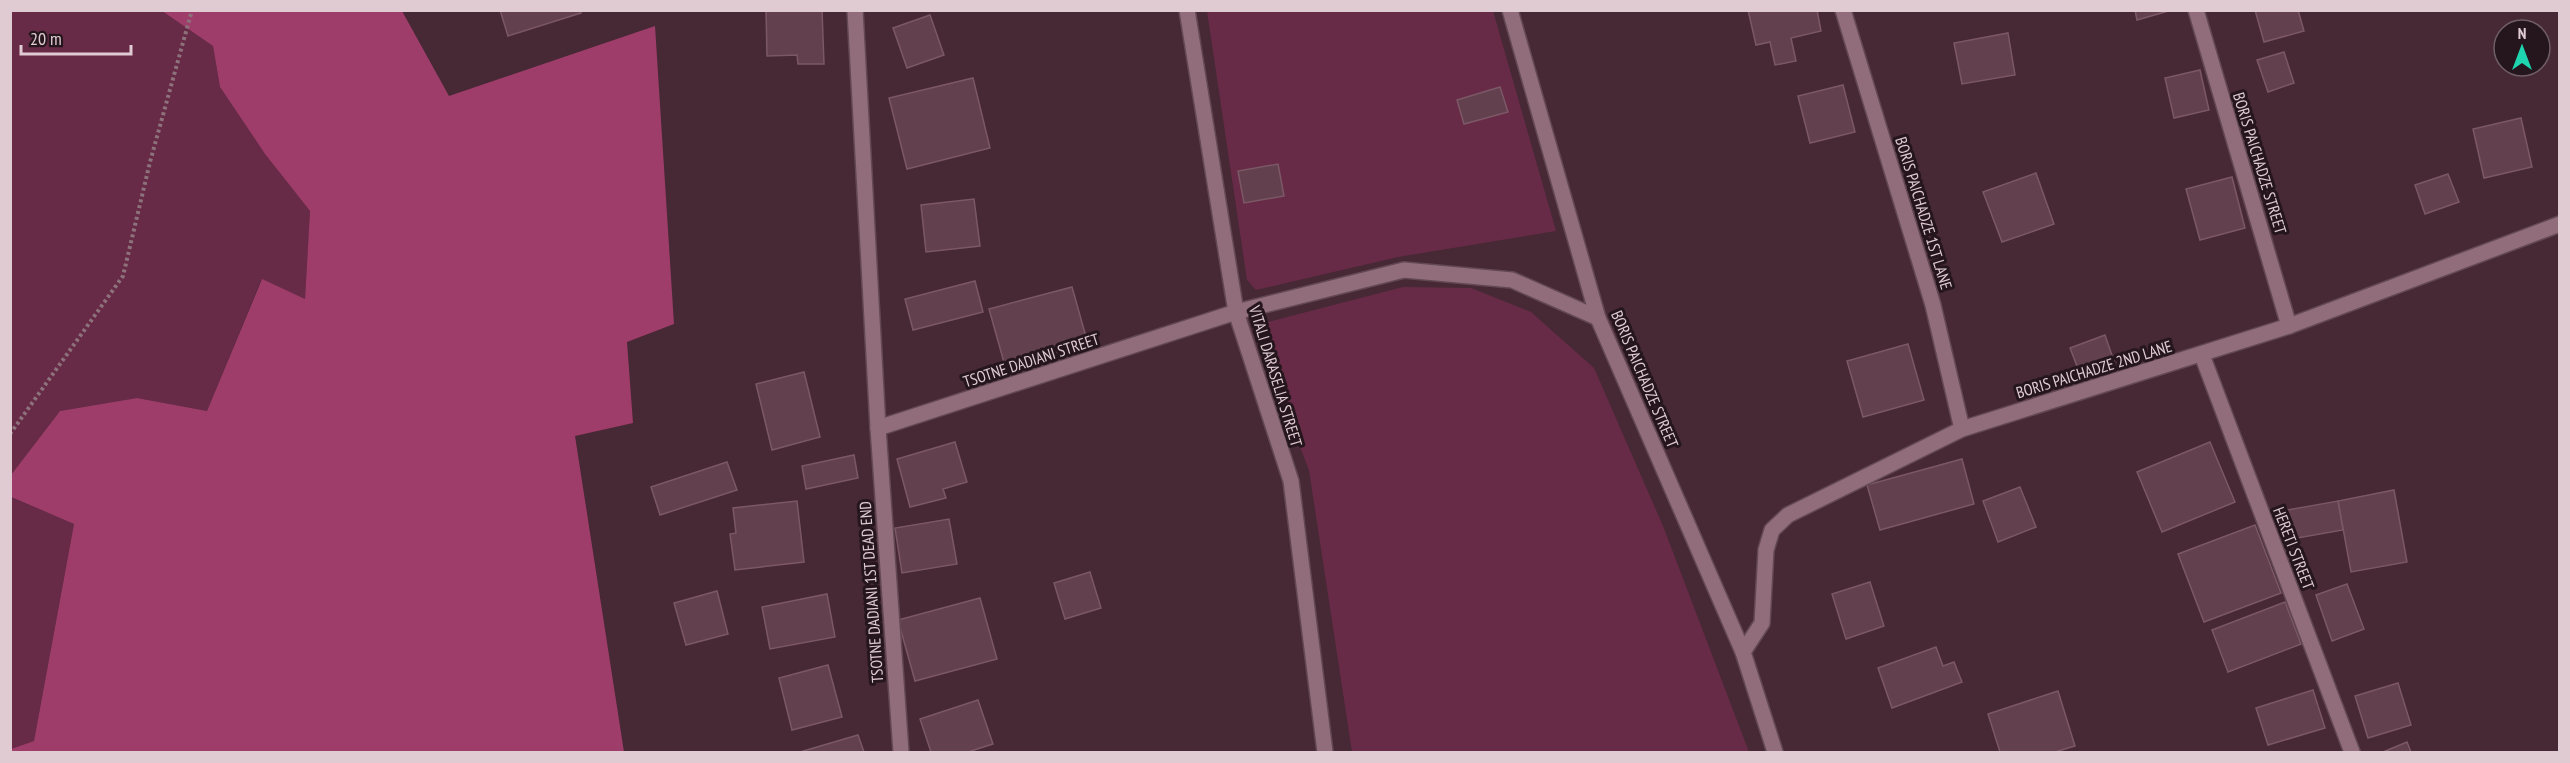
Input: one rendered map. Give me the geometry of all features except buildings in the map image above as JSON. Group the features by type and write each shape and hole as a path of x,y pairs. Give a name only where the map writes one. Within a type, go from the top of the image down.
{"street":[{"path":"855,10 878,428"},
{"name":"VITALI DARASELIA STREET","path":"1187,10 1236,312 1291,481 1325,753"},
{"name":"BORIS PAICHADZE STREET","path":"1510,10 1598,318 1743,652 1775,753"},
{"name":"BORIS PAICHADZE 1ST LANE","path":"1843,10 1933,305 1962,429"},
{"name":"BORIS PAICHADZE STREET","path":"2196,10 2289,326"},
{"name":"BORIS PAICHADZE 2ND LANE","path":"1743,652 1762,623 1766,550 1772,530 1788,515 1962,429 2289,326 2559,224"},
{"name":"TSOTNE DADIANI STREET","path":"878,428 1236,312 1404,270 1512,280 1598,318"},
{"name":"HERETI STREET","path":"2202,355 2352,753"},
{"name":"TSOTNE DADIANI 1ST DEAD END","path":"878,428 901,753"}],"path":[{"path":"10,434 123,276 150,162 192,10"}],"shaded area":[{"path":"11,11 162,11 213,46 220,87 265,154 310,211 305,299 261,280 207,411 137,398 60,411 11,475"},
{"path":"162,11 402,11 449,96 655,26 674,324 627,342 633,423 575,436 624,752 11,752 11,749 34,741 74,524 11,497 11,475 60,411 137,398 207,411 262,279 305,299 310,211 265,154 220,87 213,46"},
{"path":"1207,11 1493,11 1556,231 1398,257 1256,290 1247,280"},
{"path":"1403,287 1471,288 1531,312 1594,368 1663,526 1749,752 1352,752 1309,470 1275,384 1260,324"},
{"path":"10,497 74,524 34,741 11,749"}]}
